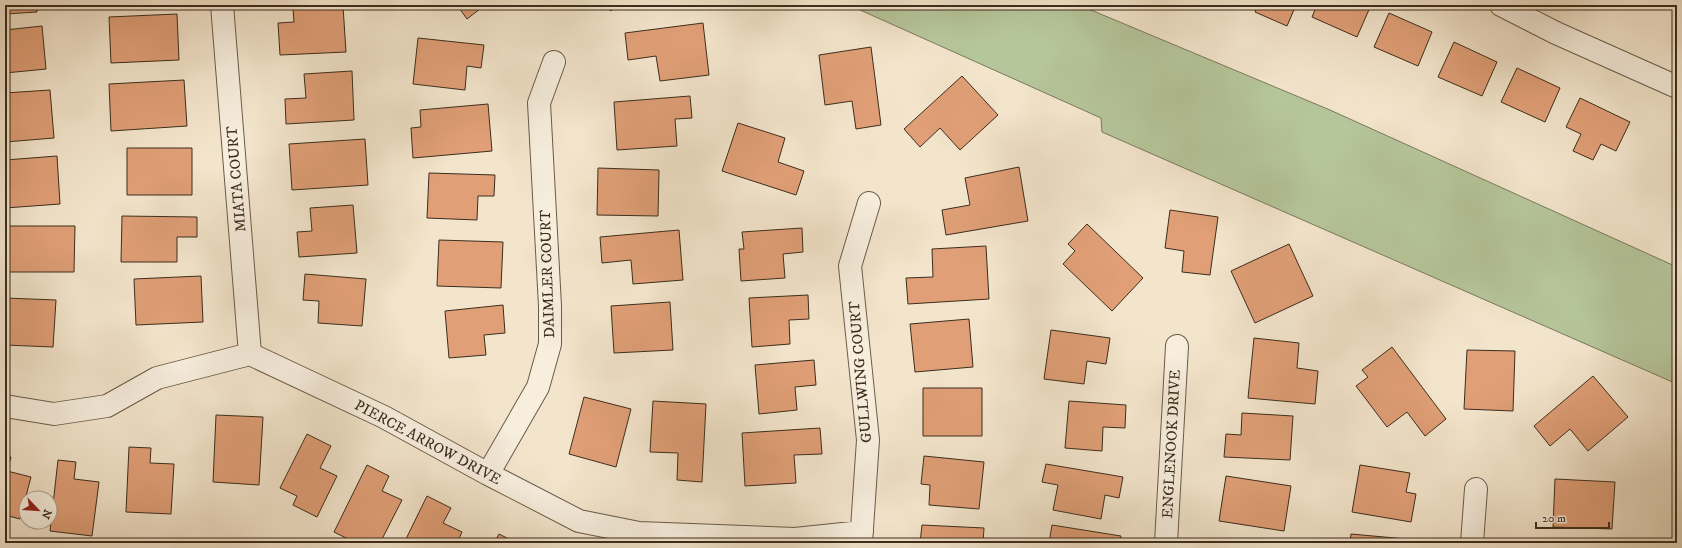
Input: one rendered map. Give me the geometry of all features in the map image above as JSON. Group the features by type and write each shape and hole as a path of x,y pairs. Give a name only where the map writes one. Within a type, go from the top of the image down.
{"street":[{"name":"MIATA COURT","path":"222,5 250,354"},
{"path":"1501,5 1523,10 1556,33 1677,87"},
{"name":"DAIMLER COURT","path":"488,474 538,386 550,344 550,306 539,103 554,62"},
{"name":"GULLWING COURT","path":"862,537 868,440 850,266 869,203"},
{"name":"ENGLENOOK DRIVE","path":"1166,543 1176,346"},
{"path":"5,406 54,414 107,406 157,378 250,354"},
{"name":"PIERCE ARROW DRIVE","path":"250,354 384,416 488,474 579,521 638,533 795,539 862,537"},
{"path":"1472,543 1476,489"}],"green space":[{"path":"849,5 1079,5 1330,110 1677,267 1677,384 1102,132 1101,118"}],"building":[{"path":"5,5 37,5 37,12 5,14"},
{"path":"457,5 485,5 467,19"},
{"path":"604,5 616,5 611,11"},
{"path":"1258,5 1296,5 1287,26 1255,12"},
{"path":"1317,5 1371,5 1357,37 1312,17"},
{"path":"343,6 346,52 280,55 278,23 294,22 293,9"},
{"path":"1389,13 1432,32 1418,66 1374,47"},
{"path":"177,14 179,60 111,63 109,17"},
{"path":"703,23 709,75 660,81 656,56 628,60 625,33"},
{"path":"42,26 46,69 5,73 5,30"},
{"path":"418,38 484,45 481,68 467,66 465,90 413,84"},
{"path":"1454,42 1497,62 1482,96 1438,77"},
{"path":"871,47 881,125 856,129 852,101 825,105 819,55"},
{"path":"1517,68 1560,88 1545,122 1501,102"},
{"path":"352,71 354,120 286,124 285,99 306,98 304,74"},
{"path":"962,76 998,115 960,150 940,128 920,147 904,129"},
{"path":"184,80 187,126 111,131 109,84"},
{"path":"50,90 54,138 5,142 5,93"},
{"path":"690,96 692,118 675,119 677,146 617,150 614,102"},
{"path":"1580,98 1630,122 1616,151 1601,144 1593,160 1573,151 1581,134 1566,127"},
{"path":"488,104 492,151 413,158 411,128 421,127 420,110"},
{"path":"738,123 785,138 778,162 804,171 796,195 722,171"},
{"path":"365,139 368,185 292,190 289,144"},
{"path":"127,148 192,148 192,195 127,195"},
{"path":"57,156 60,204 5,208 5,160"},
{"path":"1019,167 1028,221 946,235 942,210 970,205 965,178"},
{"path":"598,168 659,170 658,216 597,215"},
{"path":"429,173 495,175 494,196 478,196 477,220 427,218"},
{"path":"353,205 357,253 299,257 297,232 312,231 310,208"},
{"path":"1170,210 1218,217 1210,275 1182,272 1184,251 1165,248"},
{"path":"122,216 197,217 197,237 177,237 177,262 121,262"},
{"path":"1087,224 1143,278 1112,311 1063,264 1075,251 1068,244"},
{"path":"5,226 75,226 74,272 5,272"},
{"path":"802,228 803,252 783,254 785,278 741,281 739,249 744,249 742,232"},
{"path":"679,230 683,280 633,284 631,260 602,263 600,237"},
{"path":"439,240 503,242 501,288 437,286"},
{"path":"1289,244 1313,296 1255,323 1231,271"},
{"path":"986,246 989,299 908,304 906,278 933,277 932,249"},
{"path":"305,274 366,279 362,326 318,323 319,301 303,300"},
{"path":"201,276 203,322 136,325 134,279"},
{"path":"808,295 809,319 789,320 790,344 752,347 749,298"},
{"path":"5,298 56,300 53,347 5,345"},
{"path":"670,302 673,350 614,353 611,306"},
{"path":"503,305 505,333 484,335 486,355 449,358 445,311"},
{"path":"969,319 973,367 915,372 910,324"},
{"path":"1051,330 1110,338 1106,364 1087,361 1084,384 1044,379"},
{"path":"1254,338 1299,343 1297,368 1318,371 1315,404 1248,398"},
{"path":"1392,347 1446,419 1425,436 1407,412 1387,427 1356,386 1368,377 1362,370"},
{"path":"1467,350 1515,351 1513,411 1464,409"},
{"path":"814,360 816,385 795,387 797,410 759,414 755,365"},
{"path":"1593,376 1628,417 1588,451 1570,429 1550,446 1534,426"},
{"path":"923,388 982,388 982,436 923,436"},
{"path":"584,397 631,409 616,467 569,454"},
{"path":"653,401 706,404 702,482 677,480 678,453 650,452"},
{"path":"1069,401 1126,405 1125,428 1103,427 1102,451 1065,448"},
{"path":"1242,413 1293,416 1290,460 1224,457 1226,434 1241,435"},
{"path":"216,415 263,417 259,485 213,482"},
{"path":"820,428 822,454 794,455 796,483 745,486 742,433"},
{"path":"307,434 331,446 320,468 337,476 317,517 293,505 297,496 280,488"},
{"path":"129,447 151,448 150,463 174,464 171,514 126,512"},
{"path":"5,456 11,457 7,471 31,477 28,490 18,490 18,518 5,515"},
{"path":"924,456 984,462 979,509 929,505 930,485 921,484"},
{"path":"58,460 76,462 74,479 99,482 92,536 50,531 58,530 58,490 55,490"},
{"path":"1046,464 1123,477 1119,498 1105,495 1101,519 1053,510 1058,485 1042,482"},
{"path":"367,465 389,476 382,491 402,500 380,543 356,543 334,532"},
{"path":"1360,465 1410,473 1406,492 1416,494 1411,522 1352,512"},
{"path":"1226,476 1291,486 1284,531 1219,521"},
{"path":"1555,479 1615,482 1612,529 1553,527"},
{"path":"427,496 451,508 443,523 462,532 457,543 404,543"},
{"path":"922,525 984,528 983,543 920,543"},
{"path":"1052,525 1121,536 1120,543 1049,543"},
{"path":"499,534 517,543 494,543"},
{"path":"1351,534 1428,541 1428,543 1350,543"}]}
